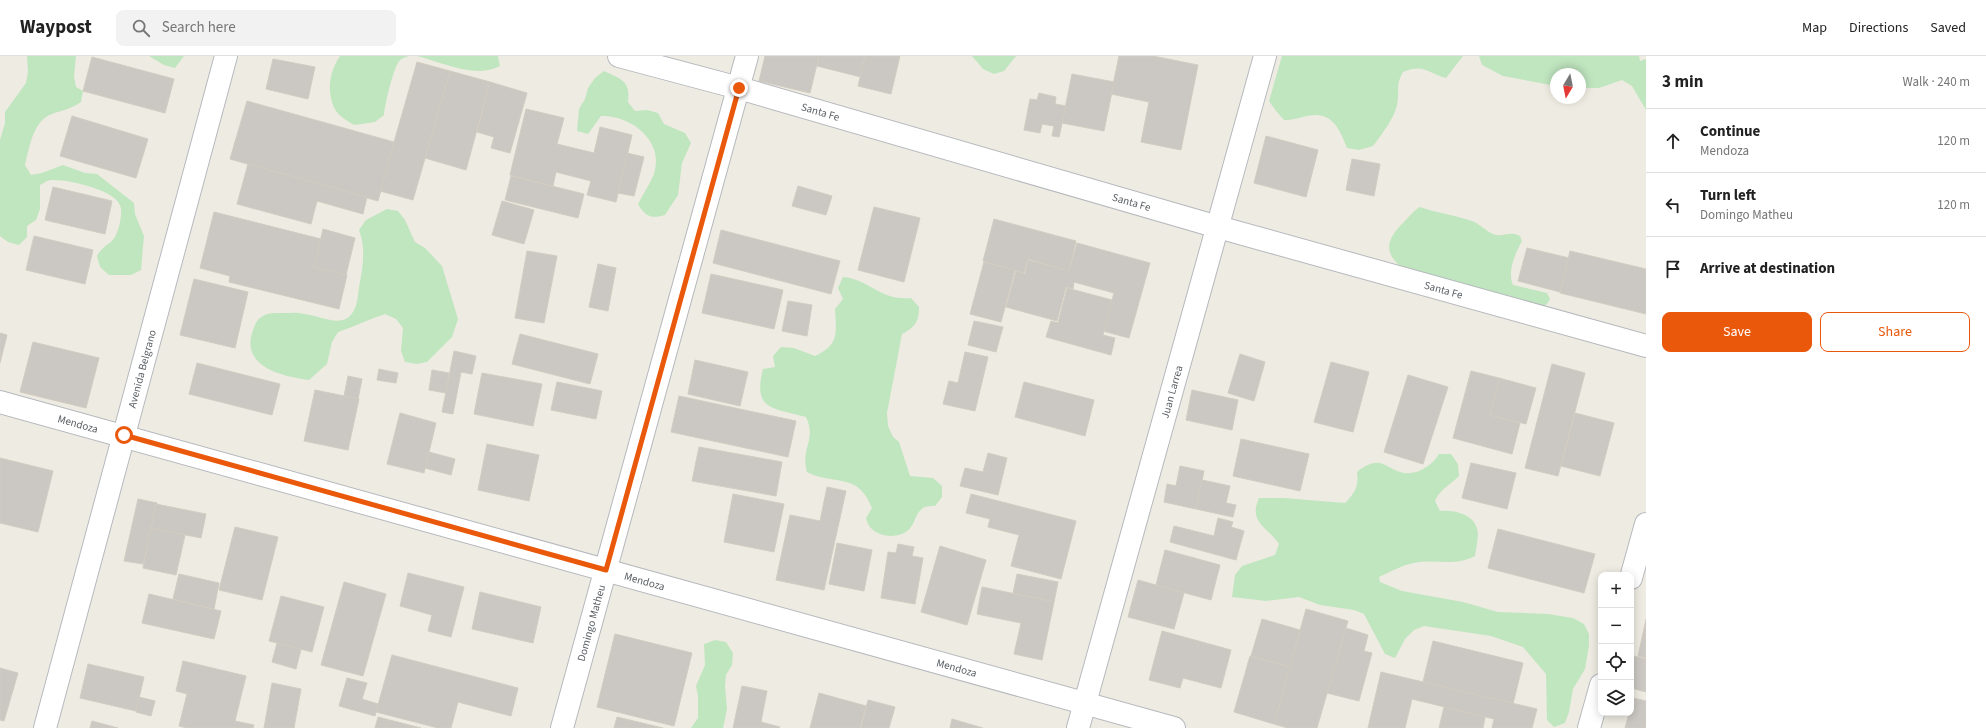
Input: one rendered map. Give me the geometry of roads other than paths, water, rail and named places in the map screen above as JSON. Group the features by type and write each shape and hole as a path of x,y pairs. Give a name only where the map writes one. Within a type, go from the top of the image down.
{"street":[{"name":"Avenida Belgrano","path":"45,728 226,56"},
{"name":"Santa Fe","path":"619,56 739,88 1218,227 1646,346"},
{"name":"Domingo Matheu","path":"562,728 747,56"},
{"name":"Juan Larrea","path":"1078,728 1265,56"},
{"name":"Mendoza","path":"0,402 124,435 1174,728"},
{"path":"1633,572 1646,524"},
{"path":"1589,728 1598,696"}]}
